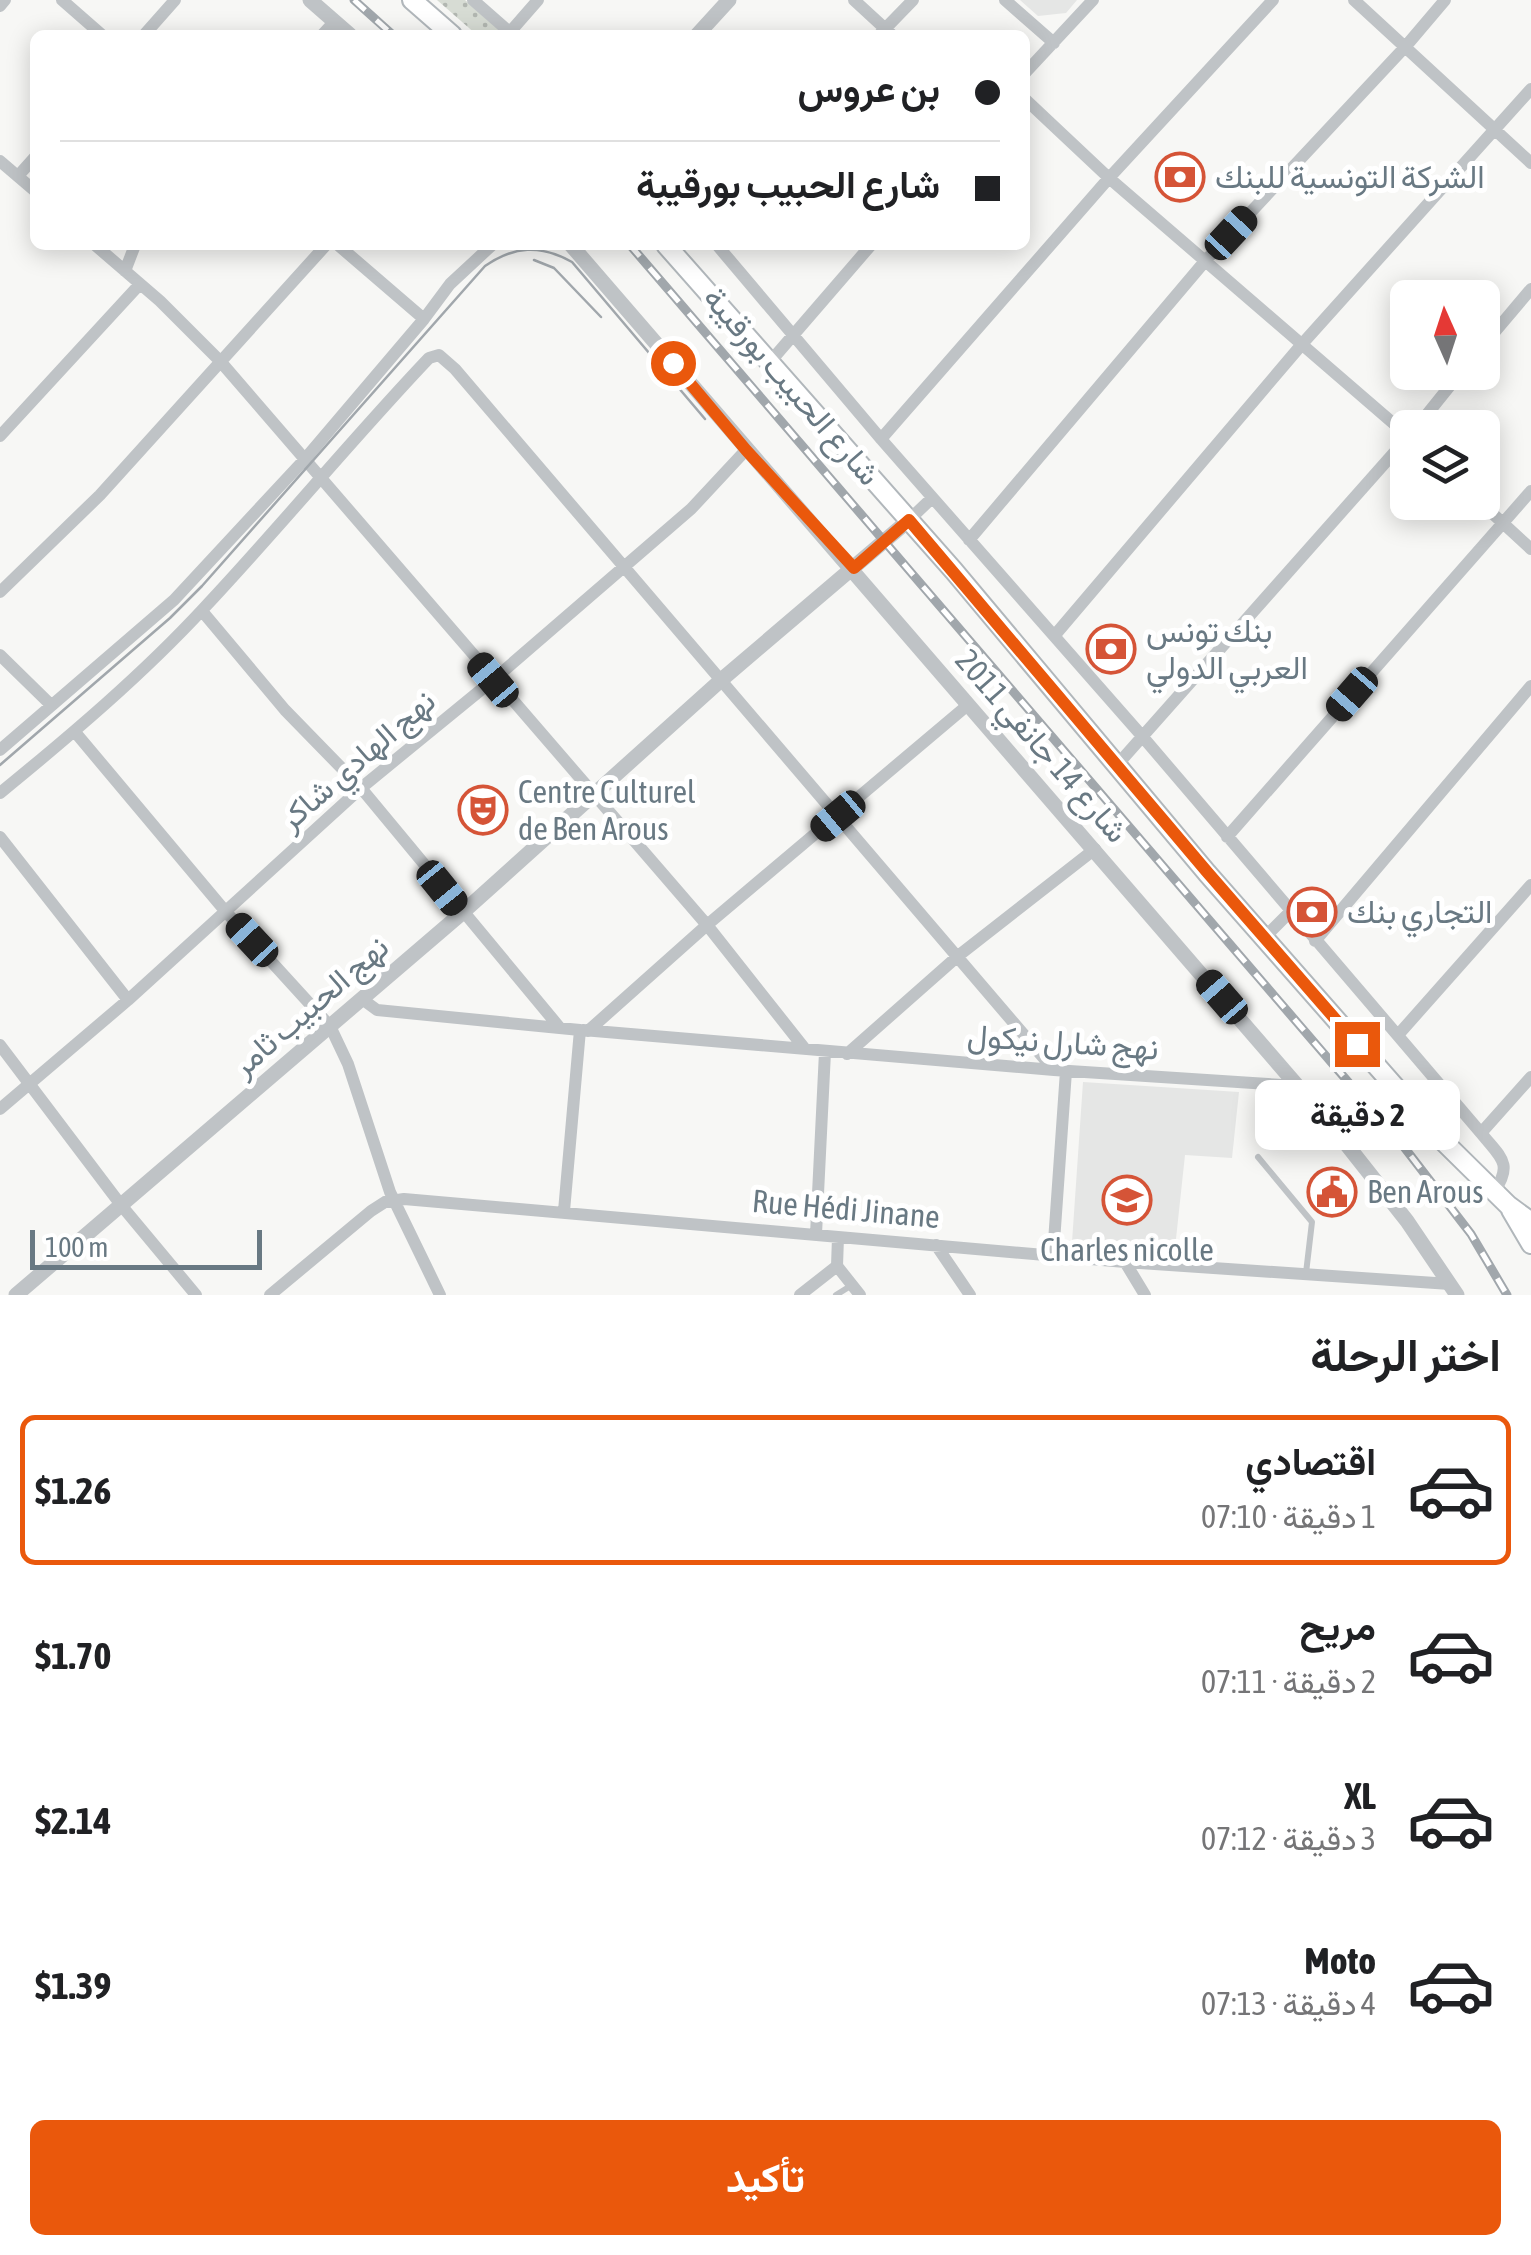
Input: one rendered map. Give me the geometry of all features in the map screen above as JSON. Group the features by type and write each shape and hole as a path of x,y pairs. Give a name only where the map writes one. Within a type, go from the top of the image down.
{"main road":[{"path":"412,0 446,30"},
{"name":"شارع الحبيب بورقيبة","path":"670,250 909,520 1264,938 1440,1138 1531,1222"},
{"name":"شارع الحبيب بورقيبة","path":"1501,1198 1531,1244"}],"street":[{"path":"0,6 5,0"},
{"path":"62,0 96,30"},
{"path":"148,30 175,0"},
{"path":"310,0 344,30"},
{"path":"473,0 507,30"},
{"path":"515,30 538,0"},
{"path":"702,30 729,0"},
{"path":"854,0 883,30"},
{"path":"888,30 913,0"},
{"path":"1005,0 1054,44"},
{"path":"1030,68 1093,0"},
{"path":"881,439 1109,178 1273,0"},
{"path":"1354,0 1531,163"},
{"path":"969,540 1206,260 1445,0"},
{"path":"327,30 335,22"},
{"path":"1055,635 1303,343 1531,90"},
{"path":"1030,104 1109,178 1390,421"},
{"path":"0,161 30,187"},
{"path":"18,176 30,163"},
{"path":"101,250 220,361 707,925 805,1049"},
{"path":"125,272 133,250"},
{"path":"0,592 100,495 321,250"},
{"path":"344,250 424,319"},
{"path":"0,750 174,600 305,459 450,284 487,250"},
{"name":"شارع 14 جانفي 2011","path":"576,250 1298,1086 1407,1222 1454,1290"},
{"path":"721,250 1481,1133 1505,1168 1501,1198"},
{"path":"770,362 867,250"},
{"path":"0,436 140,284"},
{"path":"1500,326 1531,289"},
{"path":"0,793 75,732 202,611 417,370 429,358 439,355 1060,1071 1053,1256"},
{"path":"1431,410 1447,390"},
{"name":"نهج الهادي شاكر","path":"0,1109 128,1000 362,788 691,508 746,450"},
{"path":"1118,764 1390,457"},
{"path":"1227,837 1531,491"},
{"path":"909,520 932,498"},
{"name":"نهج الحبيب ثامر","path":"16,1295 462,913 720,682 909,520"},
{"path":"1499,520 1531,548"},
{"path":"202,611 286,710 362,788 560,1028"},
{"path":"0,655 51,705"},
{"path":"1315,941 1531,686"},
{"path":"564,1211 584,1030 969,704"},
{"path":"75,732 226,912 330,1026 343,1052 394,1200 440,1295"},
{"path":"0,836 128,1000"},
{"path":"848,1054 958,956 1094,849"},
{"path":"1398,1035 1531,885"},
{"path":"1264,938 1290,912"},
{"name":"نهج شارل نيكول","path":"362,999 377,1010 560,1028 1060,1071 1298,1086"},
{"path":"0,1045 196,1295"},
{"path":"816,1234 825,1052"},
{"path":"1481,1133 1531,1077"},
{"path":"270,1295 371,1211 394,1200"},
{"name":"Rue Hédi Jinane","path":"394,1200 564,1211 1454,1290"},
{"path":"838,1237 837,1266 856,1290"},
{"path":"936,1245 970,1295"},
{"path":"1125,1262 1145,1295"},
{"path":"800,1295 837,1266"}],"lane":[{"path":"1258,1158 1312,1222 1306,1274"},
{"path":"836,1295 856,1290"}],"shaded area":[{"path":"437,0 465,0 499,30 471,30"},
{"path":"1020,0 1077,0 1066,13 1038,16"},
{"name":"Charles nicolle","path":"1083,1082 1239,1092 1232,1158 1185,1155 1175,1248 1072,1242"}],"tram line":[{"path":"0,765 202,586 485,266 506,254 538,250 572,262 705,419"},
{"path":"534,260 554,268 601,317"}],"railway":[{"path":"354,0 387,30"},
{"path":"634,250 1404,1147 1471,1234 1507,1295"}],"place":[{"name":"الشركة التونسية للبنك","path":"1180,177"},
{"name":"بنك تونس العربي الدولي","path":"1111,649"},
{"name":"Centre Culturel de Ben Arous","path":"483,810"},
{"name":"التجاري بنك","path":"1312,912"},
{"name":"Ben Arous","path":"1332,1192"},
{"name":"Charles nicolle","path":"1127,1200"}],"route":[{"path":"673,363 854,568 909,520 1357,1044"}]}
